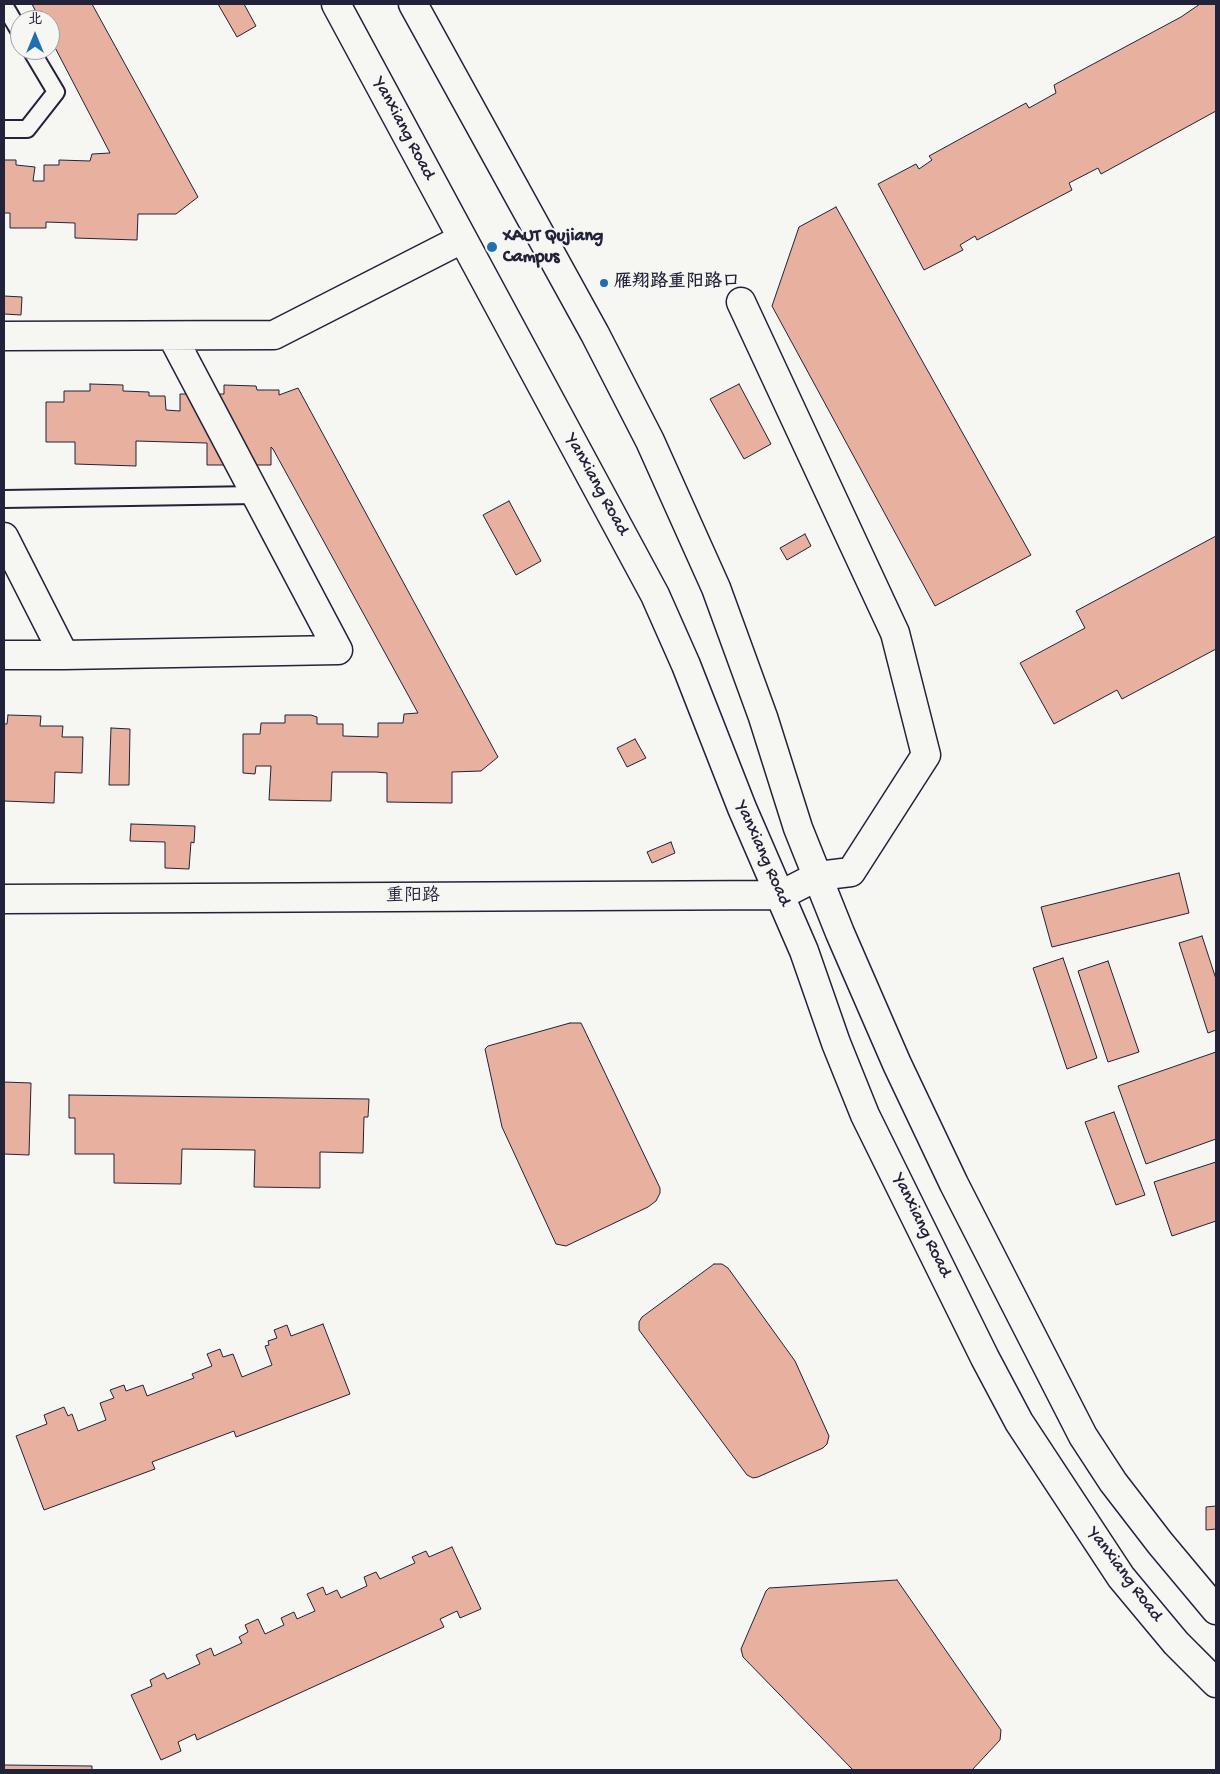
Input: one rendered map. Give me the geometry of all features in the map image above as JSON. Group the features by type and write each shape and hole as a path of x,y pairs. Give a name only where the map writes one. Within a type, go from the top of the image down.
{"main road":[{"name":"Yanxiang Road","path":"336,4 655,595 686,665 742,808 781,896 865,1114 1019,1422 1121,1578 1176,1643 1216,1683"},
{"path":"412,4 595,334 650,441 716,588 763,716 798,828 818,876 918,1108 1062,1398 1083,1436 1113,1482 1160,1543 1216,1610"},
{"path":"4,336 274,335 462,239"},
{"path":"740,302 895,634 926,755 851,872 818,876"},
{"path":"4,655 338,650 172,336"},
{"path":"4,537 64,655"},
{"name":"重阳路","path":"4,899 781,896 818,876"}],"lane":[{"path":"4,129 27,129 56,92 37,60"},
{"path":"4,499 256,495"}],"building":[{"path":"32,4 92,4 198,197 176,214 138,214 137,240 75,238 75,223 46,222 46,228 10,228 10,213 4,213 4,160 16,160 16,165 35,167 33,181 44,181 44,165 59,165 59,160 90,161 92,154 110,153 60,57 60,10 35,10"},
{"path":"218,4 244,4 256,26 237,37"},
{"path":"1200,4 1216,4 1216,111 1101,174 1098,168 1069,183 1072,190 977,240 975,236 960,245 963,250 924,270 878,184 916,164 919,169 932,160 929,156 1026,103 1029,108 1056,93 1054,85 1181,17"},
{"path":"836,207 1031,555 935,606 772,306 799,227"},
{"path":"4,296 22,297 21,315 4,314"},
{"path":"90,384 123,385 123,391 149,392 149,396 165,396 166,410 180,411 180,394 224,394 224,385 256,386 257,390 279,390 279,395 298,388 498,757 481,771 452,772 452,803 387,802 387,773 376,772 332,772 331,801 269,800 271,766 256,766 255,774 243,773 243,734 260,734 261,723 285,723 285,715 311,715 317,717 317,724 343,724 343,736 378,737 378,723 403,723 404,714 418,713 273,449 271,447 271,465 207,465 207,443 136,441 136,466 75,464 75,442 46,442 46,402 64,402 64,391 90,391"},
{"path":"739,384 771,444 744,459 710,399"},
{"path":"509,501 541,561 516,575 483,515"},
{"path":"805,534 811,546 787,560 780,548"},
{"path":"1216,536 1216,649 1122,699 1117,690 1054,724 1020,663 1085,628 1076,611"},
{"path":"8,715 41,716 40,726 63,726 62,737 83,737 82,773 55,772 54,803 4,801 4,724 7,724"},
{"path":"111,728 130,729 129,785 109,785"},
{"path":"635,739 646,758 627,767 617,748"},
{"path":"131,824 195,826 194,843 191,842 189,869 165,868 165,842 130,841"},
{"path":"671,842 675,853 652,863 647,852"},
{"path":"1179,873 1189,913 1052,947 1041,907"},
{"path":"1202,936 1216,979 1216,1030 1208,1033 1179,943"},
{"path":"1063,958 1097,1058 1067,1069 1033,968"},
{"path":"1108,961 1139,1052 1108,1062 1078,971"},
{"path":"570,1023 581,1023 660,1188 660,1193 656,1201 648,1207 566,1246 556,1244 502,1127 485,1049 488,1046"},
{"path":"1216,1052 1216,1139 1146,1164 1118,1086"},
{"path":"4,1082 31,1083 29,1155 4,1154"},
{"path":"69,1095 369,1099 368,1117 364,1117 363,1153 320,1152 320,1188 254,1187 255,1150 182,1149 181,1184 114,1183 114,1154 75,1154 75,1118 69,1118"},
{"path":"1114,1112 1145,1195 1116,1205 1085,1122"},
{"path":"1216,1162 1216,1221 1172,1236 1154,1182"},
{"path":"714,1264 722,1264 728,1268 795,1361 829,1436 827,1444 823,1448 753,1478 747,1475 639,1330 639,1322 642,1317"},
{"path":"323,1324 350,1394 236,1437 234,1431 152,1462 155,1469 44,1510 16,1436 47,1424 44,1415 64,1407 68,1416 72,1414 78,1431 106,1420 100,1403 114,1398 110,1390 124,1385 126,1391 143,1385 147,1396 194,1378 192,1374 212,1366 207,1354 220,1349 223,1357 233,1354 242,1377 272,1365 265,1346 269,1345 268,1341 277,1338 274,1330 287,1325 291,1336"},
{"path":"1216,1506 1216,1529 1206,1530 1206,1507"},
{"path":"452,1547 481,1609 460,1618 457,1611 440,1619 444,1627 197,1740 195,1734 178,1742 181,1751 161,1760 131,1695 152,1686 150,1680 164,1673 167,1679 200,1664 196,1655 211,1648 214,1656 242,1643 239,1637 248,1632 245,1625 258,1619 265,1634 284,1625 281,1618 294,1612 297,1619 315,1611 307,1594 323,1587 326,1595 337,1590 341,1598 367,1586 364,1577 376,1572 380,1579 415,1563 412,1557 426,1551 429,1557"},
{"path":"897,1580 1001,1730 1000,1740 972,1770 853,1770 743,1657 741,1649 769,1588"},
{"path":"4,1765 92,1766 92,1770 4,1770"}],"place":[{"name":"XAUT Qujiang Campus","path":"492,247"},
{"name":"雁翔路重阳路口","path":"604,283"}]}
